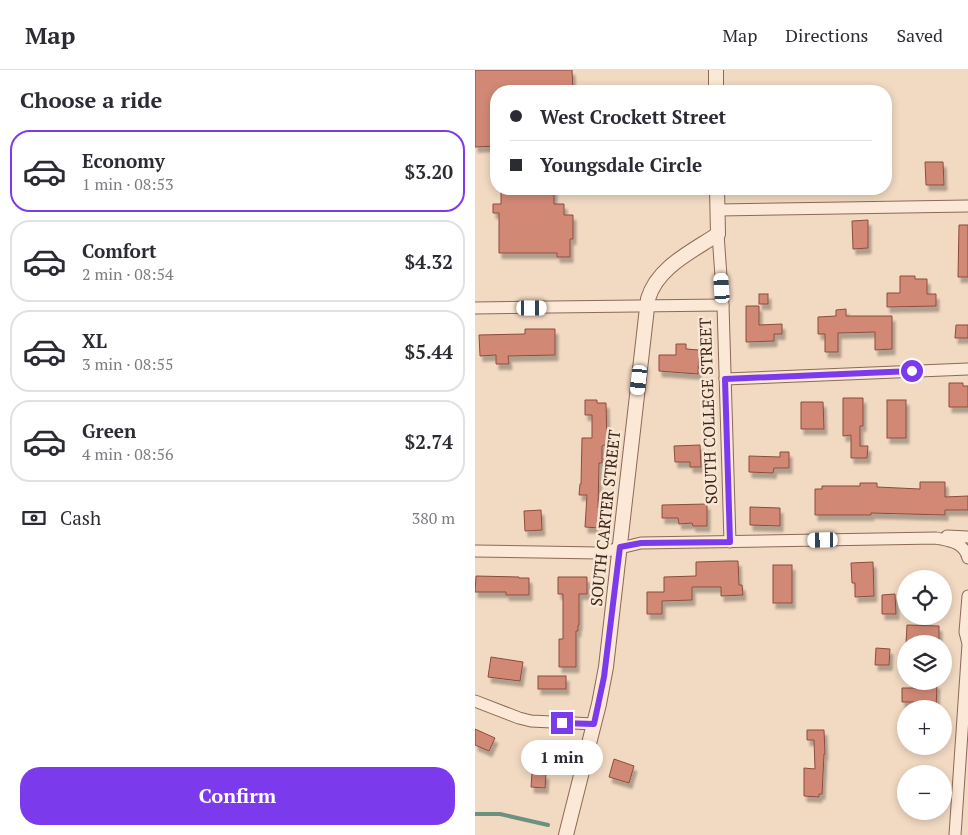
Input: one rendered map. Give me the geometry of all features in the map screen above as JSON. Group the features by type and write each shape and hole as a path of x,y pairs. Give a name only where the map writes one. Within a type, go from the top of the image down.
{"street":[{"path":"716,70 716,85"},
{"name":"SOUTH COLLEGE STREET","path":"717,195 723,305 730,542"},
{"path":"718,210 968,206"},
{"name":"SOUTH CARTER STREET","path":"566,835 605,673 650,291 664,272 718,234"},
{"path":"475,308 723,305"},
{"path":"725,379 968,368"},
{"path":"475,551 599,553 641,543 968,537"},
{"path":"936,538 958,544 965,550 968,558"},
{"path":"955,835 964,768 968,644 965,632 968,596"},
{"path":"475,701 531,721 594,724"}],"building":[{"path":"475,70 572,70 573,85 490,85 490,146 475,147"},
{"path":"925,162 943,162 944,185 926,185"},
{"path":"501,195 554,195 554,204 564,204 564,215 573,215 573,239 570,239 570,257 557,257 557,253 499,253 499,213 493,213 493,204 501,204"},
{"path":"868,220 868,248 853,249 852,221"},
{"path":"959,225 968,225 968,277 958,277"},
{"path":"900,276 915,276 915,279 927,279 927,294 936,294 936,306 887,307 887,293 900,293"},
{"path":"759,294 768,294 768,304 759,304"},
{"path":"746,306 759,306 759,325 782,324 782,334 774,334 774,341 746,342"},
{"path":"846,309 846,316 892,316 892,349 875,350 875,332 838,333 838,352 825,352 825,334 818,334 818,317 836,316 836,310"},
{"path":"956,325 968,325 968,338 955,338"},
{"path":"525,329 555,329 555,355 508,356 509,364 496,364 496,355 480,356 479,335 525,334"},
{"path":"676,344 686,344 686,349 699,350 698,374 659,371 659,355 676,355"},
{"path":"949,383 963,383 963,386 968,386 968,407 949,407"},
{"path":"843,398 863,398 863,426 860,426 860,446 868,446 867,458 851,458 851,435 843,436"},
{"path":"585,400 597,400 597,403 606,403 607,444 602,446 602,463 599,463 598,508 601,508 599,528 585,527 587,495 579,495 582,438 592,438 592,415 585,415"},
{"path":"887,400 906,400 906,438 887,438"},
{"path":"801,402 823,402 824,429 801,429"},
{"path":"700,445 701,467 690,467 690,462 675,462 674,446"},
{"path":"780,452 789,452 789,468 774,468 773,473 749,472 749,456 780,457"},
{"path":"920,482 945,482 945,497 968,496 968,510 945,510 945,515 871,513 871,515 815,515 815,489 822,489 822,486 860,486 860,483 877,483 877,487 920,489"},
{"path":"707,504 707,526 693,526 692,523 679,524 678,518 662,518 662,505"},
{"path":"750,507 780,508 780,526 750,525"},
{"path":"541,510 542,530 525,531 524,511"},
{"path":"738,561 739,585 742,585 743,595 721,596 721,587 692,587 692,600 662,601 662,614 647,614 647,592 664,592 664,577 696,576 696,562"},
{"path":"873,562 874,596 855,597 855,583 852,583 851,563"},
{"path":"773,565 792,565 792,603 773,603"},
{"path":"476,576 529,578 529,595 506,595 506,592 475,592"},
{"path":"558,577 587,577 587,594 579,594 576,667 559,667 559,639 563,639 563,594 558,594"},
{"path":"895,594 896,614 882,614 882,595"},
{"path":"907,625 939,626 939,635 906,635"},
{"path":"876,648 890,649 889,665 875,665"},
{"path":"491,657 523,662 520,681 488,677"},
{"path":"538,676 566,676 566,689 538,689"},
{"path":"902,690 937,690 936,700 902,700"},
{"path":"475,729 495,738 489,751 475,745"},
{"path":"807,730 824,730 825,754 822,794 819,794 819,797 804,796 804,768 815,769 814,740 807,740"},
{"path":"614,759 634,766 629,783 609,777"},
{"path":"532,773 546,774 545,788 531,787"}],"waterway":[{"path":"475,814 500,814 548,825"}],"route":[{"path":"562,723 594,724 604,677 620,547 641,543 730,542 725,379 912,371"}]}
